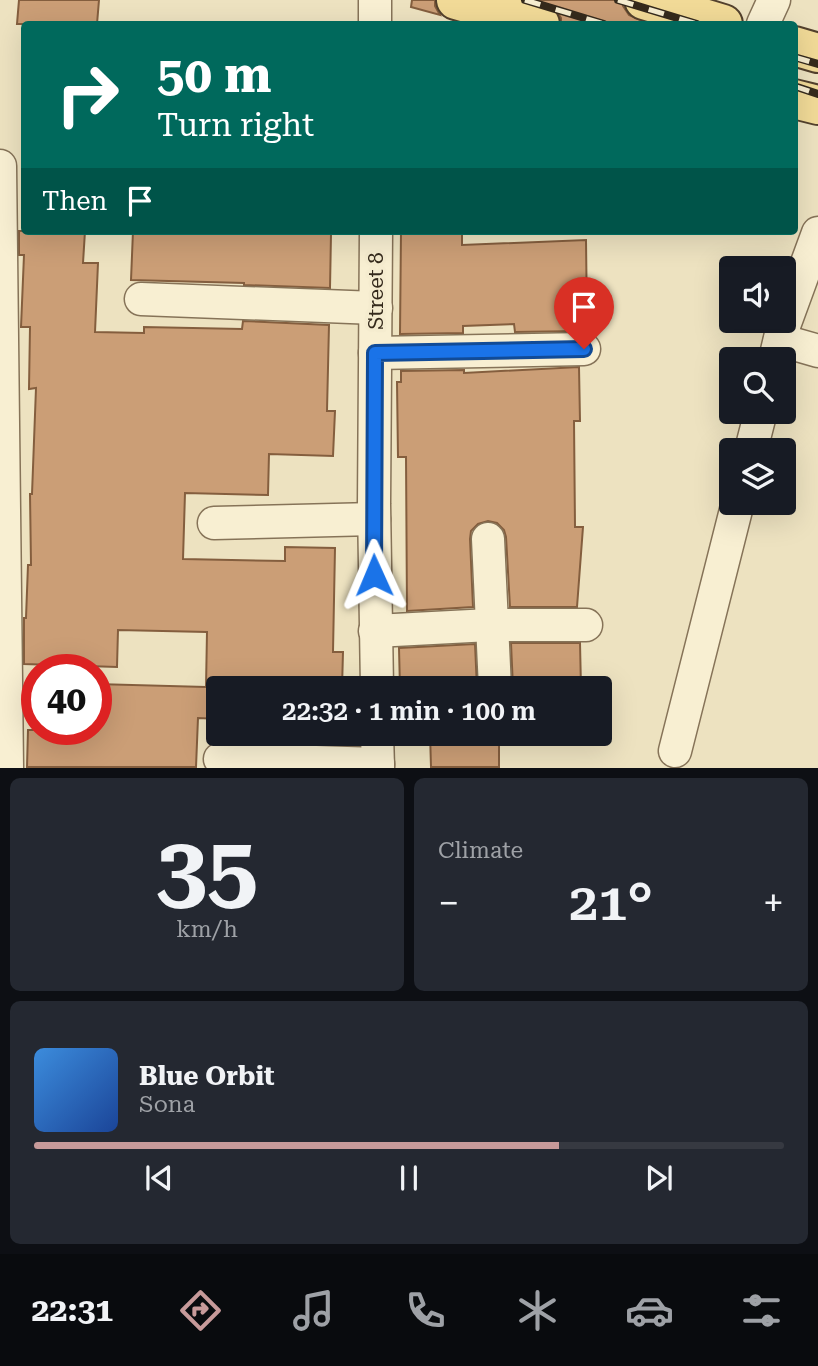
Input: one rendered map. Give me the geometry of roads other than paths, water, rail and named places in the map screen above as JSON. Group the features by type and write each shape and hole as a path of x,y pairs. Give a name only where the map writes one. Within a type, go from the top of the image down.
{"main road":[{"path":"456,0 530,21"},
{"path":"644,0 713,21"},
{"path":"798,100 818,106"}],"street":[{"path":"375,0 375,21"},
{"path":"764,21 774,0"},
{"path":"0,166 2,605 7,768"},
{"path":"778,347 818,233"},
{"name":"Street 8","path":"376,235 374,519 377,676"},
{"path":"141,299 376,308"},
{"path":"375,353 584,349"},
{"path":"796,350 818,351"},
{"path":"675,751 735,515"},
{"path":"214,523 374,519"},
{"path":"488,539 494,676"},
{"path":"375,631 490,625 586,625"},
{"path":"220,759 378,755"}],"railway":[{"path":"525,0 594,21"},
{"path":"618,0 687,21"},
{"path":"798,58 818,64"},
{"path":"798,87 818,94"}]}
